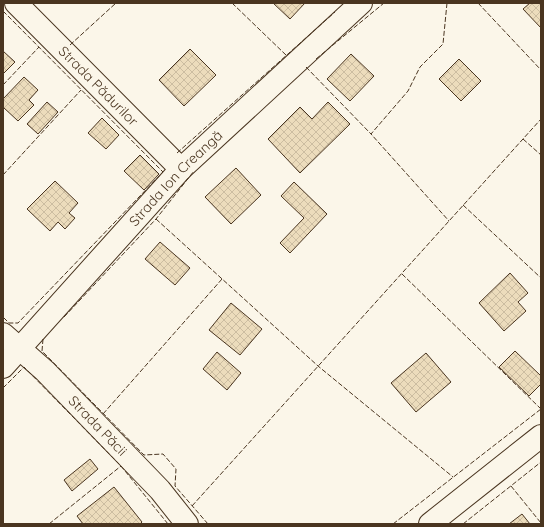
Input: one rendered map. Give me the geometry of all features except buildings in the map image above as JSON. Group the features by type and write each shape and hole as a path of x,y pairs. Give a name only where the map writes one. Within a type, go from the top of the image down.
{"street":[{"name":"Strada Pădurilor","path":"16,3 181,169"},
{"name":"Strada Ion Creangă","path":"3,367 20,350 181,169 361,3"},
{"name":"Strada Păcii","path":"3,334 45,371 149,479 187,524"},
{"path":"430,524 541,436"}],"fence":[{"path":"70,45 116,3"},
{"path":"232,3 287,56"},
{"path":"316,59 384,3"},
{"path":"447,3 443,44 420,67 408,91 371,134 449,221"},
{"path":"478,3 541,70"},
{"path":"3,11 163,172 18,323 9,323 3,317"},
{"path":"177,153 335,12"},
{"path":"3,85 39,47"},
{"path":"306,67 371,134"},
{"path":"3,175 81,90"},
{"path":"192,506 541,119"},
{"path":"523,139 541,155"},
{"path":"64,317 156,219 194,171"},
{"path":"463,205 541,278"},
{"path":"156,219 318,366 453,477"},
{"path":"402,274 541,409"},
{"path":"103,414 222,279"},
{"path":"43,339 42,351 144,455 163,454 176,469 175,486 208,524"},
{"path":"3,388 24,367 121,466 168,524"},
{"path":"393,524 541,409"},
{"path":"463,524 541,462"},
{"path":"49,524 121,466"},
{"path":"511,486 541,523"}]}
